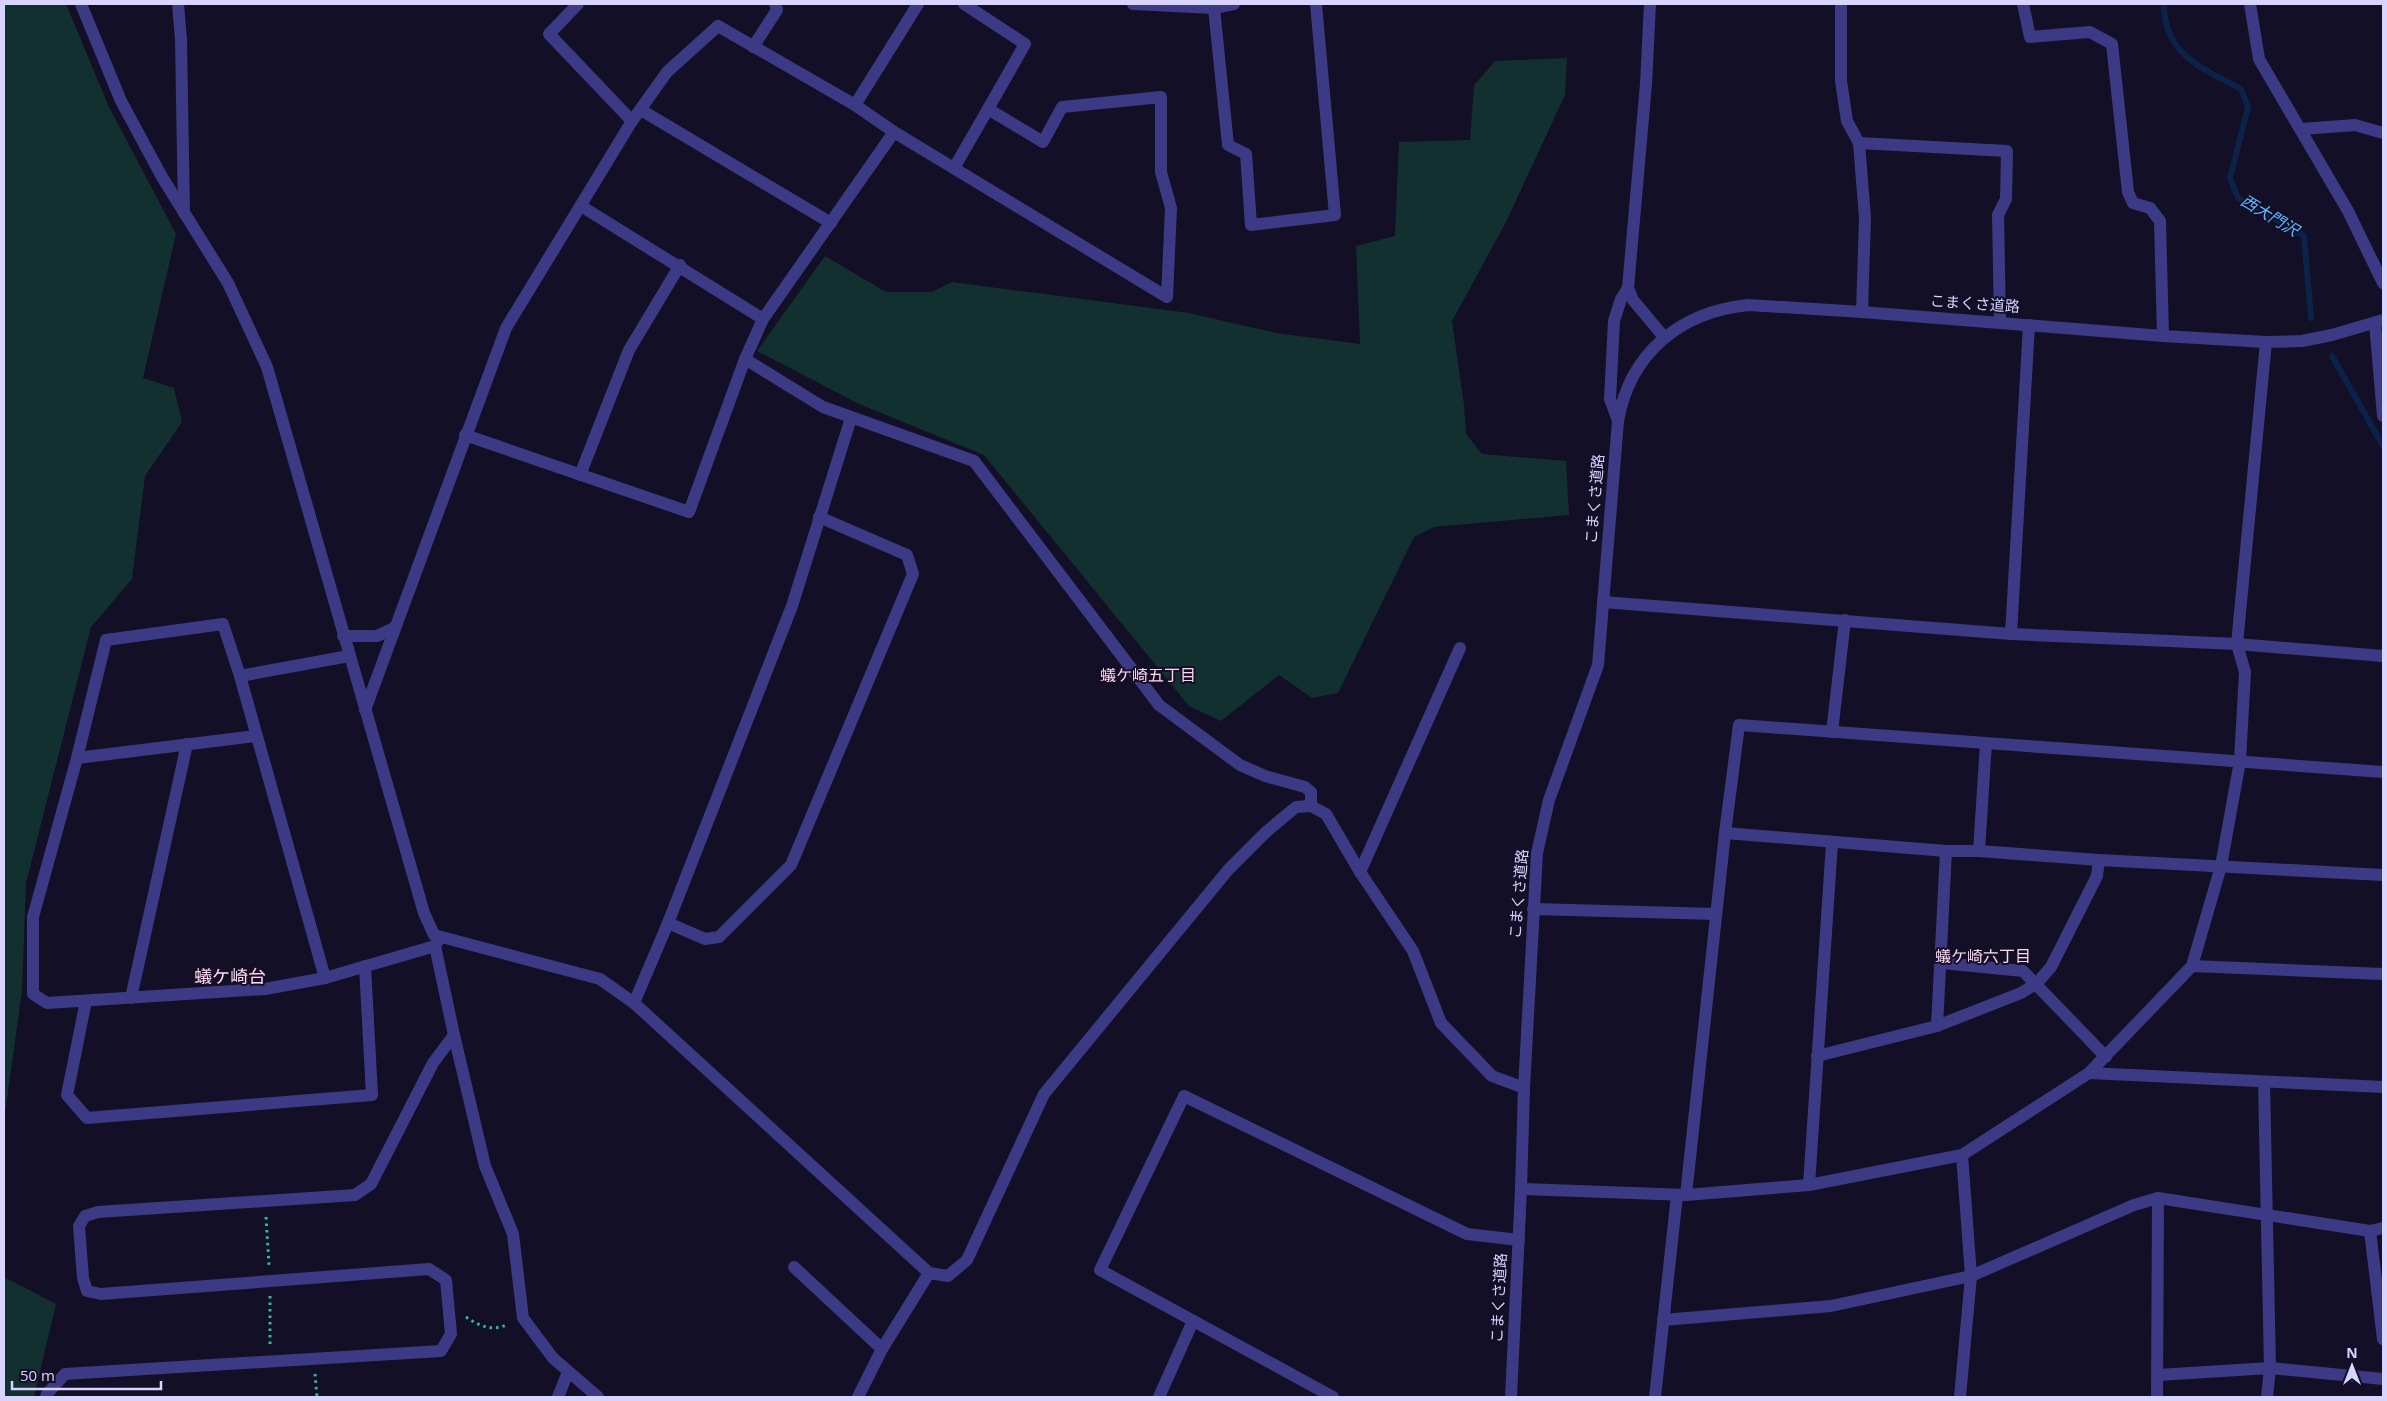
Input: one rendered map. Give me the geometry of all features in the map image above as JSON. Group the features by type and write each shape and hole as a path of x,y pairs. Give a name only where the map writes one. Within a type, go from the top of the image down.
{"street":[{"path":"80,4 121,101 162,177 228,283 267,367 424,913 438,941 454,1035 485,1166 512,1234 523,1318 553,1358 598,1397"},
{"path":"178,4 181,40 184,213"},
{"path":"578,4 549,34 632,120"},
{"path":"753,47 777,10 775,4"},
{"path":"855,105 918,4"},
{"path":"954,168 1025,44 964,4"},
{"path":"1133,4 1214,8 1234,4"},
{"path":"1214,8 1228,145 1246,154 1251,225 1335,215 1316,4"},
{"path":"1618,421 1610,399 1614,321 1621,299 1628,288 1646,84 1650,4"},
{"path":"1841,4 1841,81 1846,120 1859,143 1865,218 1862,312"},
{"path":"2023,4 2030,37 2090,32 2112,44 2128,192 2133,203 2150,208 2160,221 2163,336"},
{"path":"2250,4 2259,59 2348,211 2383,283"},
{"path":"365,710 506,328 632,120 668,72 718,26 855,105 894,132 1167,297 1172,208 1161,172 1161,97 1062,107 1042,142 988,109"},
{"path":"641,110 831,223"},
{"path":"2301,130 2355,125 2383,133"},
{"path":"465,435 689,512 745,359 763,319 894,132"},
{"path":"1859,143 2007,151 2006,199 1998,215 2000,322"},
{"path":"581,206 680,265 763,319"},
{"path":"580,475 629,350 680,265"},
{"path":"1628,288 1633,300 1664,337"},
{"name":"こまくさ道路","path":"1511,1397 1524,1088 1537,853 1549,800 1598,665 1618,421 1627,387 1647,353 1664,337 1703,316 1729,307 1748,305 2266,342 2302,341 2379,321"},
{"path":"2379,321 2383,416"},
{"path":"2011,634 2029,325"},
{"path":"1521,1189 1681,1195 1809,1185 1962,1155 2089,1074 2192,966 2221,866 2240,761 2245,672 2237,644 2266,342"},
{"path":"745,359 824,407 974,462 1159,705 1240,765 1265,776 1305,787 1311,792 1311,806"},
{"path":"634,1003 668,922 792,606 851,418"},
{"path":"668,922 705,939 719,938 791,865 913,574 907,555 819,517"},
{"path":"1603,602 2011,634 2237,644 2383,656"},
{"path":"1832,732 1845,620"},
{"path":"325,978 240,676 223,624 106,640 77,758 33,917 33,994 46,1003 265,989 325,978 438,941 600,979 634,1003 929,1273 948,1276 967,1260 1044,1094 1228,870 1266,832 1296,807 1311,806 1326,814 1360,872 1413,951 1442,1024 1492,1076 1524,1088"},
{"path":"343,636 377,636 394,628"},
{"path":"1360,872 1460,648"},
{"path":"240,676 349,656"},
{"path":"1655,1397 1663,1320 1681,1195 1716,914 1724,833 1739,725 2383,772"},
{"path":"77,758 256,736"},
{"path":"1979,851 1986,743"},
{"path":"131,998 187,744"},
{"path":"1724,833 1946,851 1979,851 2099,860 2383,875"},
{"path":"1809,1185 1832,843"},
{"path":"1937,1026 1942,963 1946,851"},
{"path":"1817,1056 1937,1026 2021,993 2037,984 2050,967 2097,876 2099,860"},
{"path":"1533,909 1716,914"},
{"path":"1942,963 2023,971 2106,1057"},
{"path":"86,1001 67,1095 87,1118 372,1095 365,966"},
{"path":"2192,966 2383,974"},
{"path":"46,1397 46,1394 65,1374 441,1350 451,1334 446,1280 429,1269 101,1294 87,1291 83,1278 79,1226 85,1216 98,1212 355,1195 371,1184 433,1063 454,1035"},
{"path":"2089,1074 2383,1087"},
{"path":"2264,1082 2270,1368 2267,1397"},
{"path":"1334,1397 1100,1270 1184,1096 1467,1234 1519,1240"},
{"path":"1960,1397 1971,1276 1962,1155"},
{"path":"1663,1320 1831,1306 1971,1276 2134,1204 2158,1198 2370,1231 2383,1228"},
{"path":"2157,1397 2158,1198"},
{"path":"2370,1231 2383,1339"},
{"path":"794,1267 882,1348"},
{"path":"858,1397 882,1348 929,1273"},
{"path":"1159,1397 1193,1321"},
{"path":"2158,1375 2270,1368 2383,1378"},
{"path":"558,1397 568,1372"}],"path":[{"path":"459,1313 481,1327 503,1327"},
{"path":"314,1358 317,1397"}],"green space":[{"path":"4,4 66,4 109,107 176,234 143,378 174,388 182,422 145,476 132,579 91,627 26,883 22,991 4,1121"},
{"path":"1567,58 1565,95 1506,222 1452,321 1464,405 1466,434 1482,454 1566,461 1569,515 1434,527 1414,537 1338,693 1312,698 1279,675 1221,721 1189,706 984,455 859,404 757,351 825,256 886,292 932,292 952,282 1189,313 1276,333 1360,344 1356,246 1395,236 1399,142 1470,140 1474,85 1495,61"},
{"path":"4,1277 56,1304 34,1397 4,1397"}],"waterway":[{"name":"西大門沢","path":"2164,4 2166,22 2178,48 2200,67 2241,89 2248,107 2230,178 2238,198 2304,236 2311,318"},
{"name":"西大門沢","path":"2332,356 2383,446"}],"district":[{"name":"蟻ケ崎五丁目","path":"1148,675"},
{"name":"蟻ケ崎六丁目","path":"1983,956"},
{"name":"蟻ケ崎台","path":"230,977"}]}
